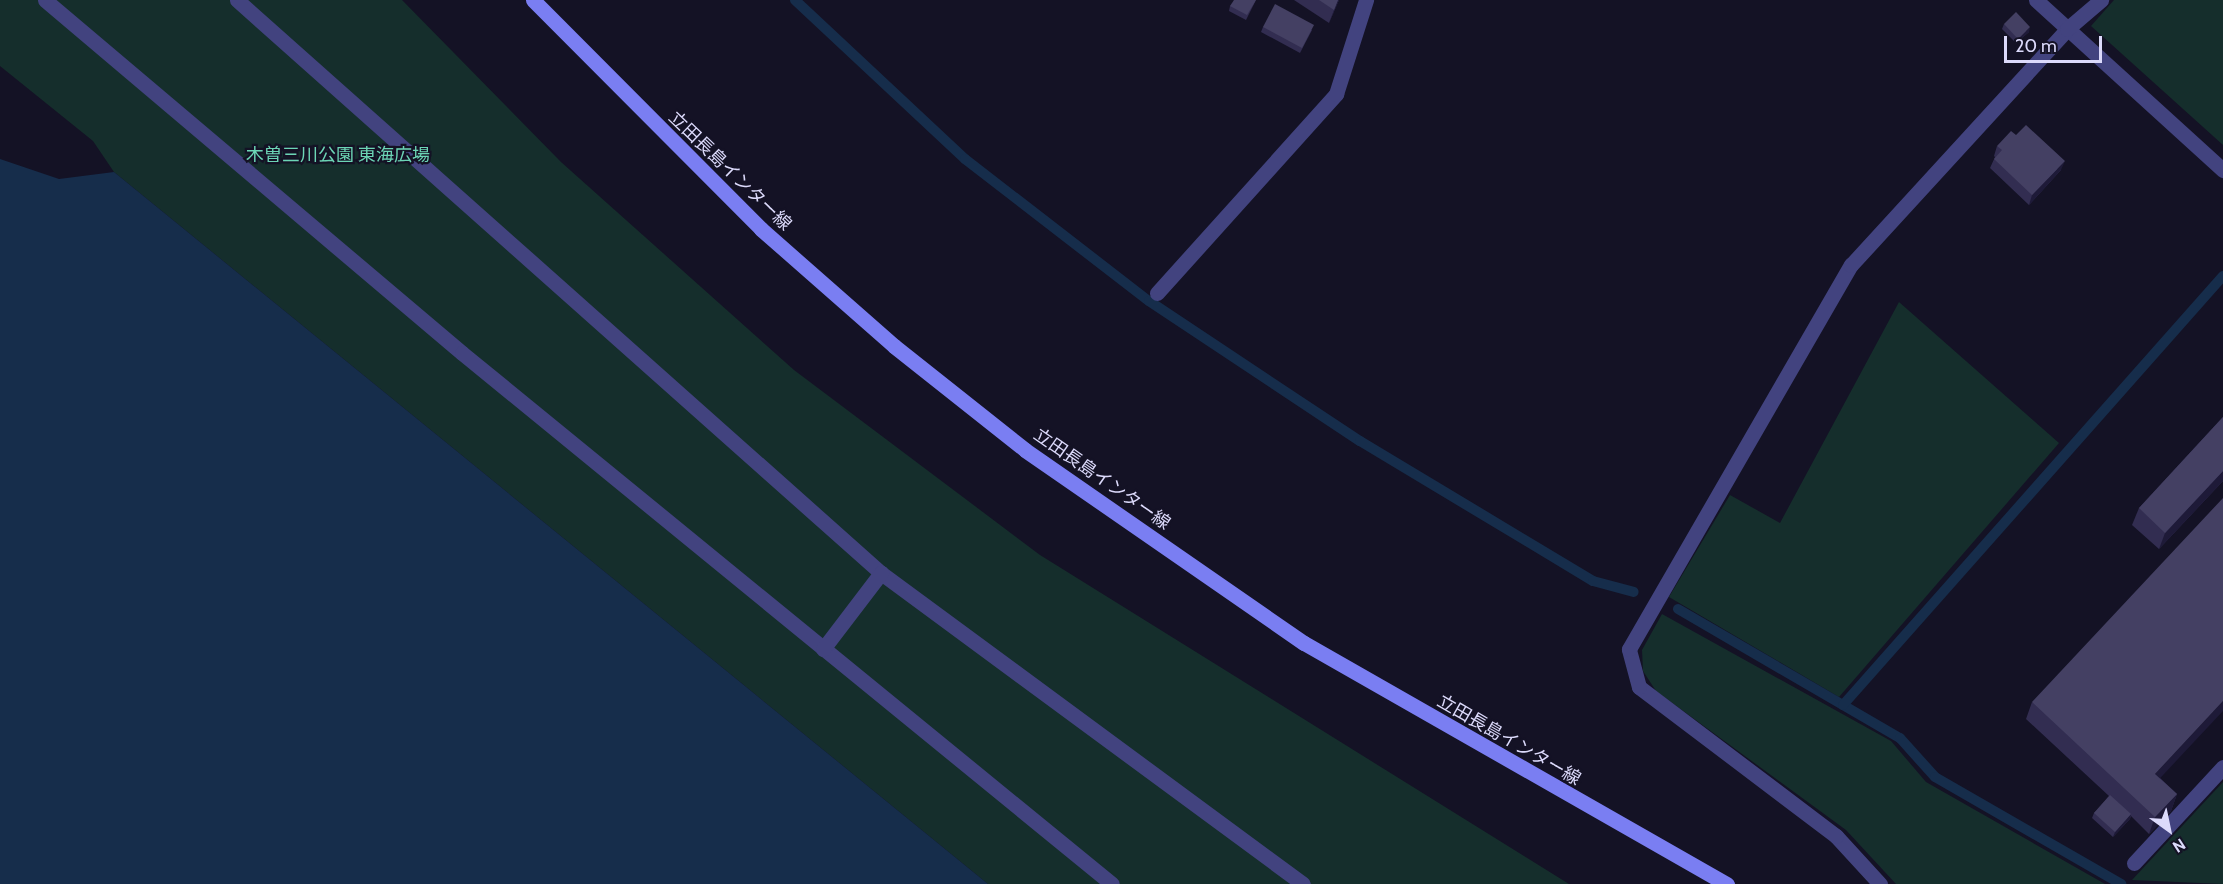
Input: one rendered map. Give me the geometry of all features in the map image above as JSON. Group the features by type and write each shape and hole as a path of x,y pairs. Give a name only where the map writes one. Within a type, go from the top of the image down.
{"main road":[{"name":"立田長島インター線","path":"533,0 761,229 894,346 1025,450 1304,643 1727,884"}],"street":[{"path":"45,0 227,158 1112,884"},
{"path":"237,0 881,573 1303,884"},
{"path":"1157,292 1336,94 1366,0"},
{"path":"2036,0 2223,170"},
{"path":"1880,884 1836,836 1639,687 1629,649 1851,265 2067,29 2101,0"},
{"path":"823,649 881,573"},
{"path":"2134,864 2223,767"}],"green space":[{"name":"木曽三川公園 東海広場","path":"0,0 402,0 561,162 794,370 1040,555 1569,884 988,884 114,172 93,141 0,66"},
{"path":"2114,0 2223,0 2223,145 2091,26"},
{"path":"1899,302 2059,443 1839,697 1669,597 1730,495 1780,523"},
{"path":"1662,614 1891,741 1926,782 2105,884 1896,884 1846,830 1656,691 1643,671 1642,650"},
{"path":"2223,782 2223,884 2132,880"}],"water":[{"path":"0,159 59,179 114,172 988,884 0,884"}],"building":[{"path":"1234,0 1256,0 1247,15 1230,6"},
{"path":"1319,0 1338,0 1334,10"},
{"path":"1275,4 1314,25 1302,48 1263,27"},
{"path":"2016,12 2030,27 2018,39 2004,24"},
{"path":"2026,125 2065,161 2032,195 1994,159 2002,150 1997,146 2011,131 2016,135"},
{"path":"2223,417 2223,471 2165,533 2139,508"},
{"path":"2223,498 2223,701 2155,774 2177,794 2155,817 2032,702"},
{"path":"2110,795 2131,814 2115,832 2094,813"}],"waterway":[{"path":"795,0 965,159 1149,301 1360,441 1593,581 1634,592"},
{"path":"1843,705 2223,276"},
{"path":"1678,609 1900,738 1935,777 2121,884"}]}
